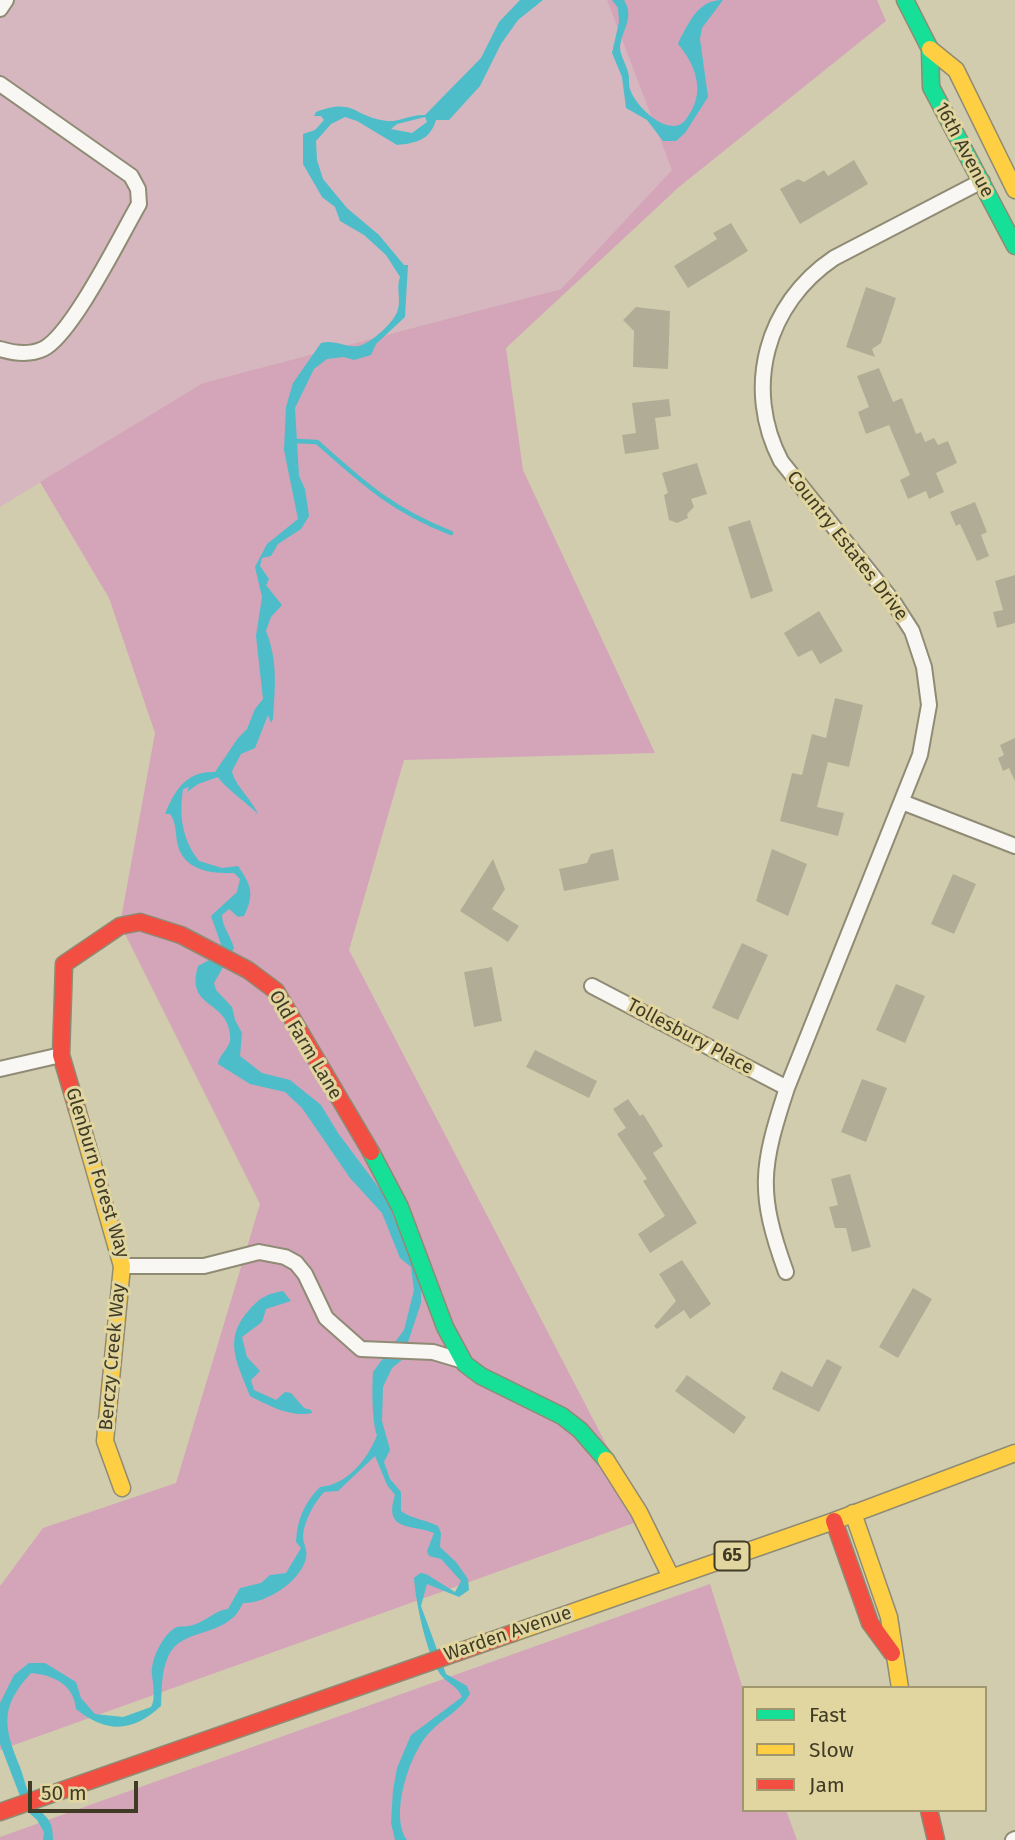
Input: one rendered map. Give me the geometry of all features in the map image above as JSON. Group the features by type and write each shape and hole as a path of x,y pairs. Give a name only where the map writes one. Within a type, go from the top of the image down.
{"street":[{"path":"0,9 6,0"},
{"name":"16th Avenue","path":"905,0 930,50 931,87 1015,246"},
{"name":"16th Avenue","path":"930,50 956,70 1010,168 1015,190"},
{"path":"0,84 131,176 138,189 139,204 67,326 43,349 15,353 0,349"},
{"name":"Country Estates Drive","path":"786,1272 767,1216 764,1165 787,1088 920,755 929,705 919,650 912,631 892,600 781,461 764,419 763,377 771,338 781,312 813,272 834,258 1010,168"},
{"path":"902,802 1015,846"},
{"name":"Old Farm Lane","path":"61,1055 64,964 77,958 123,923 146,922 155,925 263,977 276,991 399,1207 451,1340 463,1361"},
{"name":"Tollesbury Place","path":"592,986 787,1088"},
{"path":"0,1069 61,1055"},
{"name":"Glenburn Forest Way","path":"61,1055 122,1266 204,1266 259,1252 285,1257 296,1263 305,1274 326,1318 361,1349 433,1352 463,1361 466,1367 564,1417 607,1462 637,1510 671,1577"},
{"name":"Berczy Creek Way","path":"122,1266 105,1441 122,1488"},
{"name":"Warden Avenue","path":"5,1810 834,1521 1015,1452"},
{"path":"853,1513 889,1617 892,1654 900,1686"},
{"path":"834,1521 870,1623 892,1654"},
{"path":"929,1812 936,1840"}],"shaded area":[{"path":"0,0 707,0 745,93 561,289 203,383 0,507"},
{"path":"607,0 877,0 886,21 679,187 506,348 523,470 655,753 404,760 349,950 645,1519 0,1750 0,1586 43,1528 176,1483 260,1204 120,924 155,733 109,598 40,482 203,383 561,289 672,170"},
{"path":"710,1584 742,1686 742,1812 787,1812 797,1840 0,1840 0,1837"}],"water":[{"path":"520,0 543,0 518,20 501,44 480,86 449,120 436,120 430,132 422,139 397,145 357,121 345,117 331,124 316,141 317,160 323,179 347,208 379,235 404,265 408,265 405,317 376,344 371,355 354,360 344,357 327,359 314,369 295,408 299,476 305,489 309,516 301,529 278,544 271,556 262,558 260,566 269,579 266,585 282,605 271,617 266,631 274,664 273,719 271,723 268,715 255,748 241,754 232,771 236,782 258,814 218,777 198,784 187,792 189,787 183,789 181,809 185,836 199,861 222,868 238,866 250,890 250,902 244,916 238,917 229,909 222,915 223,924 234,948 214,983 216,990 232,1007 242,1033 240,1056 262,1073 290,1080 321,1105 338,1133 388,1200 394,1219 413,1253 421,1279 421,1303 402,1360 392,1368 383,1387 382,1421 390,1450 384,1462 390,1479 401,1492 401,1511 438,1526 441,1533 440,1547 456,1562 468,1579 469,1590 459,1597 427,1584 421,1606 446,1674 467,1686 470,1694 430,1732 415,1754 401,1800 402,1829 407,1840 395,1840 391,1823 393,1790 397,1768 411,1735 462,1697 440,1674 430,1653 419,1614 414,1578 420,1573 426,1574 455,1592 461,1581 441,1559 429,1556 427,1551 434,1533 396,1521 392,1507 395,1495 387,1485 375,1456 338,1491 324,1492 317,1501 307,1518 304,1530 306,1558 303,1567 290,1583 262,1600 243,1603 227,1623 183,1640 175,1647 164,1669 161,1706 151,1715 120,1727 98,1723 76,1709 71,1694 61,1683 47,1676 31,1673 9,1707 8,1728 29,1795 52,1826 53,1840 43,1840 44,1832 37,1820 25,1809 0,1744 0,1703 14,1675 29,1663 45,1663 76,1682 81,1698 95,1714 123,1717 151,1707 154,1696 153,1662 167,1635 177,1627 193,1625 228,1609 240,1588 261,1583 270,1575 286,1573 301,1548 296,1542 298,1526 310,1499 320,1487 348,1476 368,1453 377,1435 373,1414 373,1372 404,1330 414,1290 411,1267 400,1258 382,1213 350,1178 302,1108 285,1092 250,1084 218,1064 230,1039 227,1023 202,997 197,990 196,980 198,966 213,958 222,947 211,916 237,892 240,879 234,873 201,869 187,861 178,846 172,818 170,814 165,814 183,784 196,775 215,772 247,729 255,709 263,699 256,636 262,597 255,567 267,544 298,519 284,450 286,407 293,383 321,343 354,346 364,344 388,325 398,309 400,277 386,255 364,235 340,221 335,207 322,197 303,164 303,134 315,130 324,120 321,116 314,116 316,112 329,108 347,107 387,121 425,115 481,58 499,22","holes":["425,117 427,122 412,133 391,129 397,124"]},
{"path":"612,0 624,0 627,6 628,18 620,47 628,72 629,87 643,109 657,120 672,126 685,120 697,95 696,77 678,44 679,41 691,19 701,8 714,1 723,0 702,28 700,39 708,97 685,133 676,141 663,141 647,120 626,108 622,77 612,53 619,22 618,8"},
{"path":"283,1291 291,1301 266,1309 262,1322 242,1337 247,1357 260,1371 251,1380 254,1390 276,1400 285,1392 291,1393 312,1413 288,1412 250,1396 237,1361 234,1341 241,1320 261,1299"}],"building":[{"path":"854,160 868,184 800,224 780,189 798,179 804,182 824,170 828,176"},
{"path":"731,223 748,251 688,288 674,266 717,239 713,233"},
{"path":"866,287 896,298 881,343 872,349 875,357 846,347"},
{"path":"636,307 670,311 668,369 633,367 634,331 623,320"},
{"path":"879,368 893,402 902,398 916,434 921,432 925,442 934,438 938,445 948,441 957,463 936,473 944,492 929,499 926,491 908,499 900,480 910,475 889,425 866,434 858,412 869,407 857,376"},
{"path":"669,399 671,416 655,418 659,449 625,454 622,435 636,433 632,403"},
{"path":"697,463 707,494 691,499 694,507 687,514 688,518 677,523 669,520 664,495 668,493 662,473"},
{"path":"975,502 987,532 981,535 989,556 977,561 960,524 956,526 950,512"},
{"path":"750,520 773,591 751,599 728,527"},
{"path":"1015,575 1015,623 997,628 993,612 1003,610 995,581"},
{"path":"819,611 843,651 820,664 812,650 798,657 784,633"},
{"path":"835,698 863,705 849,767 828,762 817,807 844,813 838,836 780,821 792,773 802,775 812,734 826,738"},
{"path":"1015,738 1015,781 1009,768 1003,771 998,758 1004,755 1000,745"},
{"path":"613,849 619,880 564,891 559,869 587,863 591,854"},
{"path":"772,849 807,864 788,916 756,901"},
{"path":"493,859 505,889 492,909 519,926 508,942 460,911"},
{"path":"953,874 976,884 954,934 931,924"},
{"path":"742,943 768,955 738,1020 712,1008"},
{"path":"492,967 502,1021 474,1027 464,972"},
{"path":"896,984 925,996 905,1043 876,1030"},
{"path":"535,1050 597,1081 589,1098 526,1067"},
{"path":"862,1079 887,1088 866,1142 841,1132"},
{"path":"628,1099 640,1116 643,1114 663,1146 653,1153 697,1223 650,1253 638,1234 665,1216 643,1181 647,1179 617,1134 626,1128 613,1109"},
{"path":"850,1174 871,1247 852,1252 846,1228 835,1228 829,1207 838,1205 831,1179"},
{"path":"682,1260 711,1304 690,1319 684,1310 657,1329 654,1326 676,1301 659,1274"},
{"path":"913,1288 932,1299 898,1358 879,1347"},
{"path":"827,1359 842,1367 819,1412 772,1389 781,1371 812,1387"},
{"path":"687,1375 746,1417 734,1434 675,1391"}],"waterway":[{"path":"295,441 317,442 364,483 395,505 451,533"}],"traffic: fast":[{"path":"905,0 930,49 931,87 1015,246"},
{"path":"371,1152 400,1207 445,1327 465,1364 481,1376 562,1416 580,1430 606,1460"}],"traffic: slow":[{"path":"930,49 956,70 1015,190"},
{"path":"77,1109 122,1266 105,1441 122,1488"},
{"path":"513,1633 834,1521 1015,1453"},
{"path":"606,1460 639,1512 671,1577"},
{"path":"853,1513 889,1617 900,1686"}],"traffic: jam":[{"path":"77,1109 61,1055 64,964 120,926 140,922 181,935 248,970 276,991 371,1152"},
{"path":"834,1521 870,1623 892,1653"},
{"path":"0,1812 513,1633"},
{"path":"929,1812 936,1840"}]}
